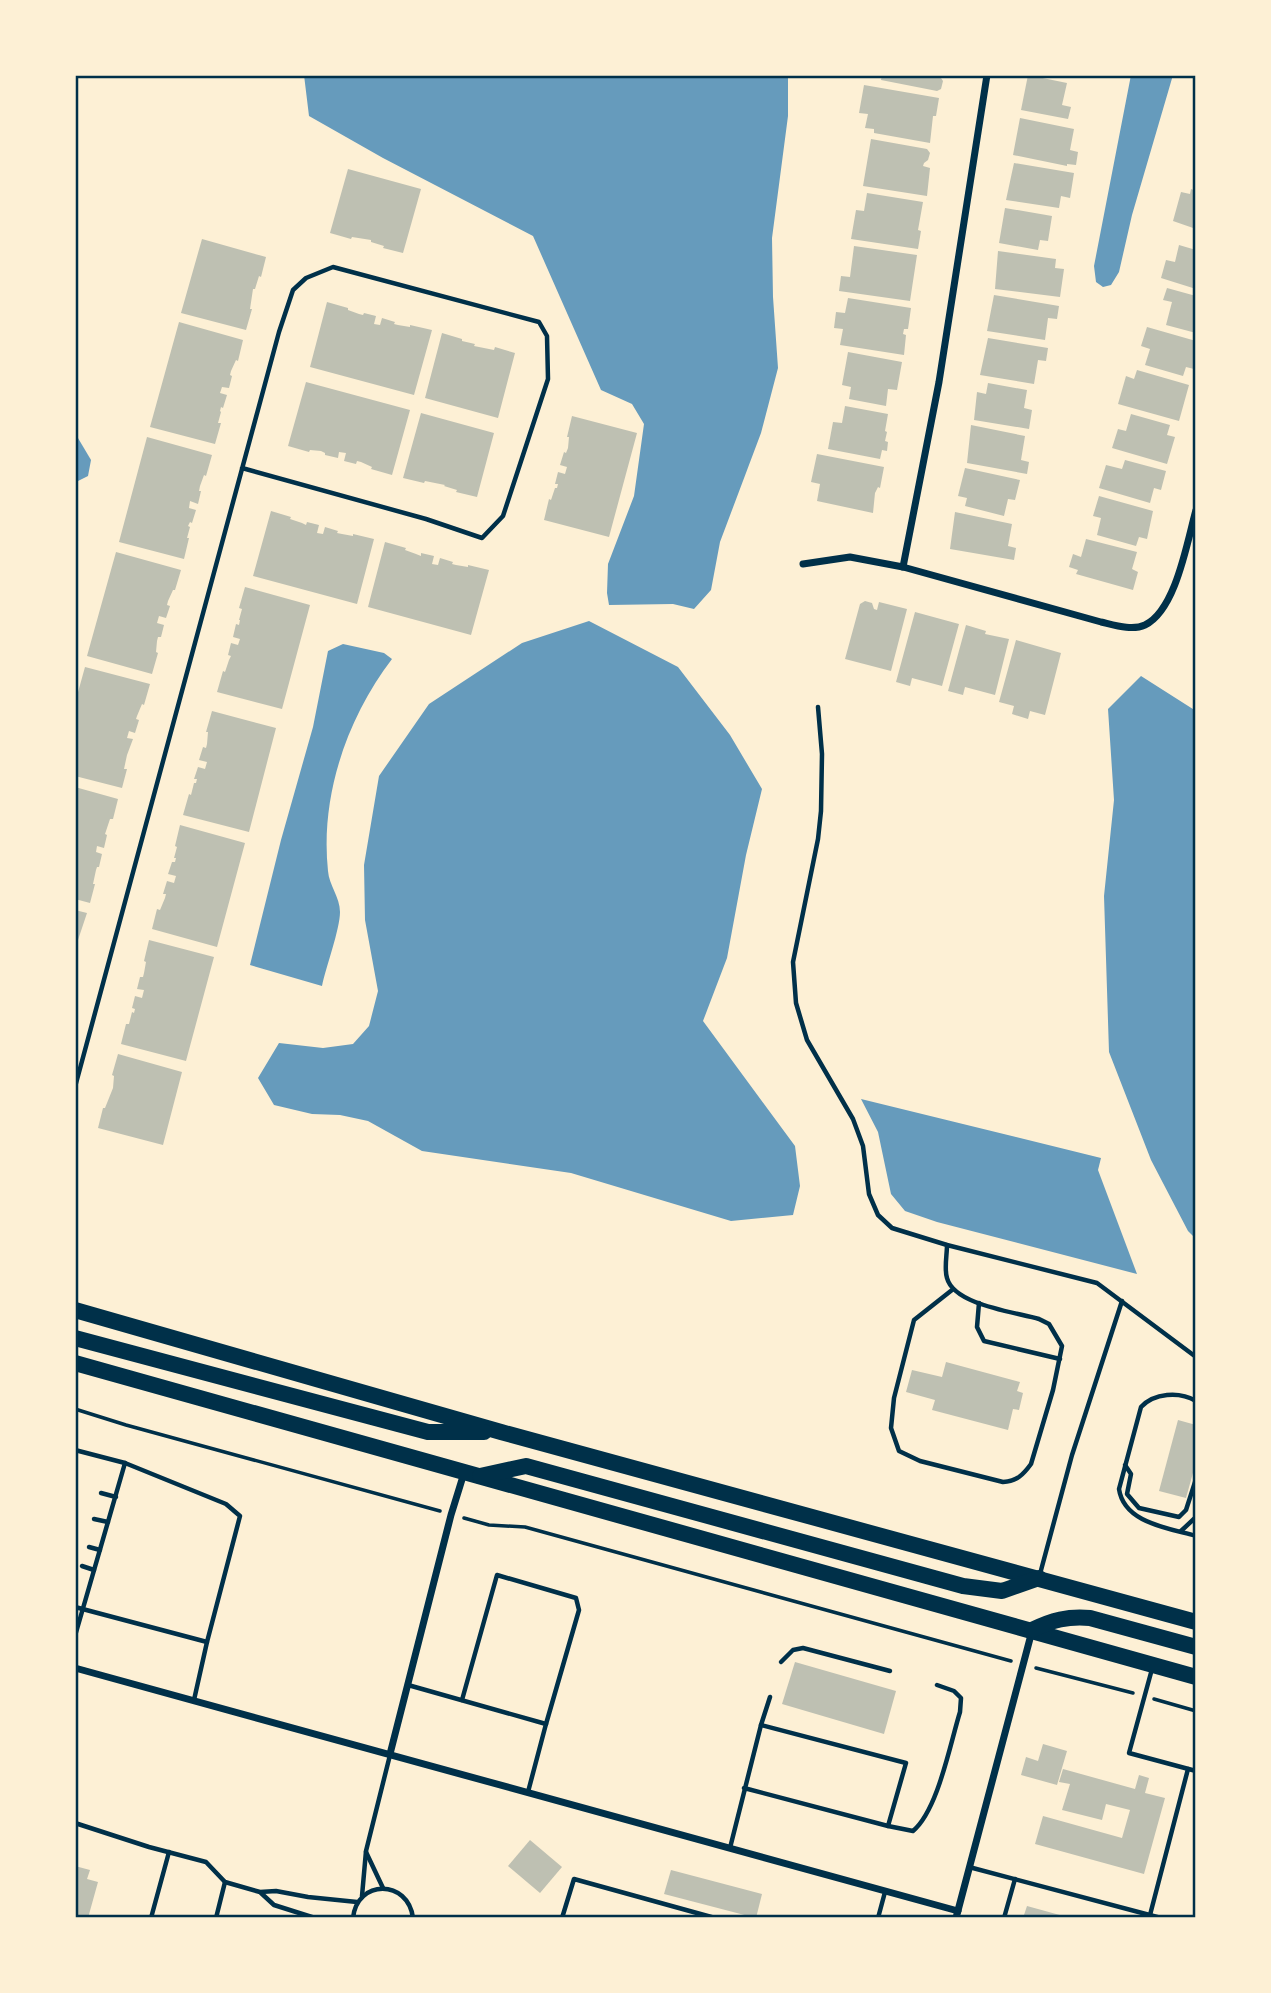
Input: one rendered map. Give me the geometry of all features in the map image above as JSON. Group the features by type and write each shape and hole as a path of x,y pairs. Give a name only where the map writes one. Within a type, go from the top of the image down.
{"main road":[{"path":"75,1310 501,1432 1196,1622"},
{"path":"75,1338 428,1433 501,1432"},
{"path":"75,1363 1196,1677"},
{"path":"471,1475 526,1466 963,1586 1002,1591 1039,1578"},
{"path":"1032,1630 1062,1618 1090,1618 1196,1647"}],"street":[{"path":"903,567 939,382 987,75"},
{"path":"803,564 850,557 903,567 1101,622 1123,627 1143,626 1160,614 1172,591 1196,510"},
{"path":"390,1754 451,1515 471,1475"},
{"path":"75,1668 885,1891 957,1915 1032,1630"}],"lane":[{"path":"75,1087 242,468 279,332 293,290 306,278 332,267 540,322 547,336 548,379 503,516 482,538 426,519 242,468"},
{"path":"818,707 822,754 821,811 818,839 794,951 796,1003 807,1040 853,1119 863,1146 869,1194 878,1215 892,1228 947,1245 1097,1283 1196,1357"},
{"path":"947,1245 946,1277 952,1290 968,1300 1049,1324 1062,1346 1031,1464 1025,1474 1014,1481 1003,1482 920,1461 899,1451 891,1427 894,1398 914,1320 952,1290"},
{"path":"1039,1578 1072,1455 1122,1301"},
{"path":"979,1303 977,1327 984,1341 1060,1359"},
{"path":"1196,1401 1180,1395 1148,1399 1141,1407 1119,1489 1121,1501 1132,1514 1196,1536"},
{"path":"75,1450 125,1463 226,1504 240,1517 194,1700"},
{"path":"75,1636 125,1463"},
{"path":"1125,1465 1131,1474 1128,1494 1139,1507 1179,1517 1186,1510 1196,1479"},
{"path":"101,1493 116,1497"},
{"path":"1180,1531 1196,1518"},
{"path":"94,1519 108,1522"},
{"path":"89,1547 100,1550"},
{"path":"82,1566 94,1570"},
{"path":"462,1700 497,1575 576,1598 579,1610 528,1792"},
{"path":"75,1607 207,1642"},
{"path":"781,1662 793,1650 803,1648 890,1671"},
{"path":"1153,1665 1129,1753 1196,1771"},
{"path":"408,1685 546,1724"},
{"path":"744,1788 913,1831 922,1823 931,1807 960,1712 961,1698 954,1691 937,1685"},
{"path":"730,1848 770,1697"},
{"path":"761,1725 905,1763 888,1826"},
{"path":"353,1918 362,1896 366,1851 390,1754"},
{"path":"1150,1915 1188,1769"},
{"path":"75,1823 206,1862 225,1882 260,1892 276,1891 308,1898 358,1902"},
{"path":"366,1851 383,1888"},
{"path":"151,1918 169,1852"},
{"path":"969,1867 1161,1918"},
{"path":"562,1918 574,1879 715,1918"},
{"path":"1004,1918 1015,1879"},
{"path":"216,1918 225,1882"},
{"path":"362,1896 383,1888 401,1894 408,1902 413,1918"},
{"path":"878,1918 885,1891"},
{"path":"260,1892 274,1905 315,1918"}],"path":[{"path":"75,1409 434,1509"},
{"path":"470,1520 489,1525 525,1527 993,1657"},
{"path":"1039,1669 1134,1693"},
{"path":"1159,1700 1196,1711"}],"water":[{"path":"304,75 788,75 788,116 772,238 778,368 761,433 720,542 711,590 694,609 673,604 609,605 608,564 634,496 644,424 632,404 601,390 533,236 309,116"},
{"path":"1131,75 1173,75 1132,215 1119,272 1111,285 1103,287 1096,282 1094,266"},
{"path":"75,433 91,460 88,476 76,482"},
{"path":"589,621 678,667 730,735 762,789 746,855 727,958 703,1021 795,1146 800,1186 793,1215 731,1221 571,1173 422,1151 368,1121 340,1115 312,1114 274,1105 258,1078 279,1043 323,1048 353,1044 369,1026 378,991 365,920 364,865 379,776 429,704 522,643"},
{"path":"343,644 384,653 392,659 362,706 350,732 333,787 328,815 328,871 340,912 322,986 250,965 313,727 328,651"},
{"path":"1141,676 1196,711 1196,1239 1188,1231 1151,1160 1109,1052 1104,896 1114,800 1108,709"},
{"path":"861,1099 1101,1158 1098,1170 1137,1274 937,1222 905,1211 891,1194 878,1132"}],"building":[{"path":"882,75 939,75 943,81 941,89 937,91 881,80"},
{"path":"1028,75 1067,83 1062,105 1071,107 1068,119 1021,110"},
{"path":"864,85 939,98 936,116 933,116 930,143 874,133 874,129 865,128 868,114 859,113"},
{"path":"1020,118 1074,129 1070,150 1078,152 1076,165 1067,166 1013,155"},
{"path":"871,139 927,149 930,153 923,166 930,168 927,196 863,186"},
{"path":"1014,163 1074,173 1070,198 1061,196 1059,208 1006,200"},
{"path":"348,169 421,189 403,253 383,248 384,246 371,240 351,239 330,233"},
{"path":"1191,189 1196,191 1196,229 1173,221 1181,192 1190,194"},
{"path":"867,193 923,202 918,249 851,239 856,210 864,211"},
{"path":"1005,208 1052,216 1048,241 1040,240 1038,250 999,243"},
{"path":"202,239 266,257 261,277 259,276 253,289 252,309 246,330 181,313"},
{"path":"1179,245 1196,250 1196,289 1161,278 1166,260 1175,262"},
{"path":"854,246 917,255 910,301 839,291 841,276 850,277"},
{"path":"998,251 1056,259 1055,268 1064,269 1060,297 995,289"},
{"path":"1167,288 1196,296 1196,333 1166,325 1172,302 1163,300"},
{"path":"994,295 1059,306 1057,319 1048,318 1045,340 987,331"},
{"path":"848,298 911,308 908,329 904,329 903,334 906,335 904,355 840,345 843,329 834,328 836,312 845,313"},
{"path":"327,302 359,314 376,316 374,324 380,325 382,318 398,325 432,330 414,395 310,367"},
{"path":"179,322 243,340 238,361 236,360 231,371 229,388 222,387 220,393 227,395 220,411 218,423 221,423 215,444 150,427"},
{"path":"1147,327 1196,341 1194,369 1186,367 1183,376 1145,365 1150,349 1141,346"},
{"path":"442,333 475,344 474,346 494,350 495,347 515,353 498,418 425,398"},
{"path":"988,338 1048,348 1046,361 1038,360 1034,384 980,375"},
{"path":"848,352 902,362 897,390 888,389 886,406 849,399 851,387 842,385"},
{"path":"1137,370 1189,385 1179,421 1118,404 1126,376 1134,379"},
{"path":"306,382 410,410 392,475 371,469 372,467 361,462 357,461 356,464 344,461 346,453 339,452 338,458 325,455 321,451 309,452 288,446"},
{"path":"988,383 1027,390 1024,408 1032,410 1029,429 974,420 977,392 986,394"},
{"path":"845,406 888,414 885,431 887,451 882,450 880,459 828,449 833,422 842,423"},
{"path":"421,413 494,433 477,497 456,492 457,490 445,485 403,478"},
{"path":"1131,414 1170,425 1167,435 1175,437 1167,464 1112,448 1118,429 1126,431"},
{"path":"572,416 637,433 609,537 544,520 549,499 551,500 557,488 558,484 555,484 558,472 565,474 567,467 560,465 568,448 567,437"},
{"path":"971,425 1025,436 1021,460 1029,462 1027,474 967,463"},
{"path":"147,437 212,455 200,486 198,504 190,501 189,508 196,510 192,523 188,526 189,538 184,559 119,542"},
{"path":"817,454 884,467 880,488 878,487 875,493 873,513 817,501 820,484 811,482"},
{"path":"1125,460 1166,471 1161,490 1154,488 1150,503 1099,488 1106,465 1122,469"},
{"path":"965,468 1020,480 1015,500 1008,499 1004,516 965,506 967,498 958,496"},
{"path":"1099,496 1153,511 1147,539 1139,537 1136,546 1097,535 1101,518 1093,516"},
{"path":"271,511 306,525 307,522 319,525 317,533 323,534 325,527 338,531 337,533 374,539 357,604 253,576"},
{"path":"955,512 1012,524 1008,546 1016,548 1014,560 950,549"},
{"path":"1086,539 1137,552 1132,569 1138,572 1133,590 1076,574 1078,570 1069,567 1073,554 1081,557"},
{"path":"385,542 421,556 421,553 434,556 432,564 438,565 440,558 456,565 489,570 471,635 368,607"},
{"path":"116,552 181,570 175,590 168,601 167,605 170,606 166,618 159,616 157,623 164,625 157,641 158,653 152,674 87,656"},
{"path":"245,587 310,605 282,709 217,692 231,656 228,655 231,643 238,645 240,639 233,637 236,624 239,625 242,609 239,608"},
{"path":"865,601 872,603 877,610 879,602 907,609 891,671 845,659 860,604"},
{"path":"915,612 959,624 942,686 912,678 910,686 896,682"},
{"path":"966,625 986,631 985,634 1009,639 995,695 965,687 963,695 948,691"},
{"path":"1016,640 1061,653 1045,715 1030,711 1028,719 1012,714 1014,706 999,702"},
{"path":"85,667 150,684 144,705 142,704 136,719 139,720 135,733 129,731 127,738 133,739 127,755 122,788 75,776 75,703"},
{"path":"212,711 276,728 249,832 183,815 189,794 191,795 196,783 197,779 194,779 198,767 205,769 207,762 199,760 203,747 206,748 206,732"},
{"path":"75,787 118,799 113,819 110,819 105,834 104,848 97,846 96,852 102,854 90,903 75,899"},
{"path":"180,825 245,843 217,947 152,929 157,909 160,910 165,898 166,894 163,894 167,881 174,883 176,876 168,874 176,858 175,846"},
{"path":"75,910 87,913 76,946 75,945"},
{"path":"149,940 214,957 186,1061 121,1044 126,1024 129,1024 132,1012 134,1013 135,1009 132,1008 135,996 142,998 144,990 137,989 144,973"},
{"path":"118,1054 182,1072 163,1145 98,1128 103,1108 113,1088 112,1075"},
{"path":"946,1362 1020,1382 1017,1391 1023,1393 1019,1410 1013,1409 1008,1430 932,1410 935,1400 906,1392 912,1370 942,1377"},
{"path":"1178,1420 1196,1425 1196,1462 1186,1498 1159,1491"},
{"path":"795,1662 896,1691 884,1734 782,1704"},
{"path":"1043,1744 1067,1751 1057,1785 1021,1775 1026,1757 1038,1761"},
{"path":"1063,1769 1135,1789 1139,1775 1149,1778 1145,1793 1165,1798 1144,1874 1035,1844 1043,1816 1122,1838 1130,1810 1106,1804 1102,1820 1062,1810 1070,1784 1059,1782"},
{"path":"530,1840 562,1867 540,1893 508,1866"},
{"path":"75,1866 90,1870 87,1879 98,1882 88,1918 75,1918"},
{"path":"671,1870 762,1894 756,1918 664,1894"},
{"path":"1027,1906 1067,1917 1067,1918 1023,1918"}]}
